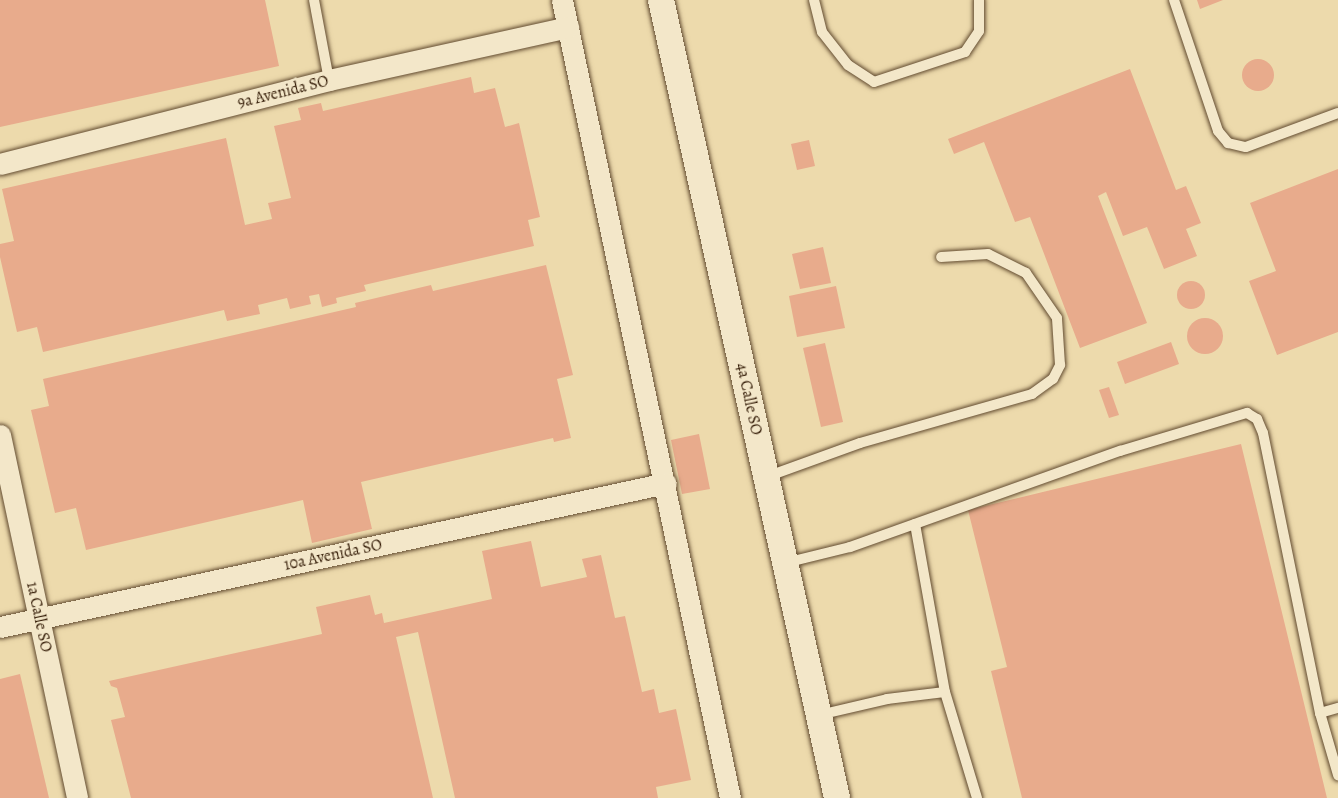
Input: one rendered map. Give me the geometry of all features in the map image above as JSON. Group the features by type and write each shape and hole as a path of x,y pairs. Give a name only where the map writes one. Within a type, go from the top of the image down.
{"street":[{"path":"562,0 666,483 730,798"},
{"name":"4a Calle SO","path":"661,0 837,798"},
{"name":"9a Avenida SO","path":"0,164 329,80 568,27"},
{"name":"1a Calle SO","path":"0,435 77,798"},
{"name":"10a Avenida SO","path":"0,627 666,483"}],"lane":[{"path":"314,0 329,80"},
{"path":"814,0 822,32 848,65 874,82 965,52 979,31 980,0"},
{"path":"1174,0 1218,131 1228,143 1246,147 1338,112"},
{"path":"766,478 860,443 1032,394 1053,379 1060,365 1057,318 1026,273 988,254 941,257"},
{"path":"785,563 850,547 1120,451 1247,413 1257,419 1263,433 1320,713 1338,775"},
{"path":"915,524 945,692 978,798"},
{"path":"818,715 887,699 945,692"},
{"path":"1320,713 1338,708"}],"building":[{"path":"0,0 265,0 279,66 0,127"},
{"path":"1197,0 1223,0 1200,9"},
{"path":"1258,59 1269,64 1274,75 1269,86 1258,91 1247,86 1242,75 1247,64"},
{"path":"1130,69 1176,190 1186,186 1201,223 1186,229 1197,256 1164,269 1147,227 1123,236 1106,192 1098,196 1147,323 1080,348 1030,217 1015,222 984,142 954,154 948,139"},
{"path":"471,77 474,93 495,88 505,127 519,123 540,217 528,220 534,246 364,285 366,291 336,298 337,303 322,307 319,294 309,296 311,304 290,309 287,298 258,305 260,314 227,321 224,310 43,352 37,327 17,332 0,257 0,244 14,241 2,189 226,138 245,225 272,219 268,203 291,198 274,126 301,120 298,108 321,103 323,111"},
{"path":"809,140 815,166 797,170 791,144"},
{"path":"1338,169 1338,332 1277,355 1249,281 1276,271 1250,203"},
{"path":"823,247 831,283 800,289 792,254"},
{"path":"546,265 573,375 557,379 571,438 554,442 553,438 361,482 372,529 312,543 303,500 86,550 76,508 55,513 31,410 49,406 43,379 356,307 355,303 431,285 433,291"},
{"path":"1191,281 1201,285 1205,295 1201,305 1191,309 1181,305 1177,295 1181,285"},
{"path":"836,286 845,328 797,337 789,296"},
{"path":"1205,318 1218,323 1223,336 1218,349 1205,354 1192,349 1187,336 1192,323"},
{"path":"1171,342 1179,364 1125,384 1117,362"},
{"path":"825,343 843,422 821,427 803,348"},
{"path":"1109,387 1119,415 1109,418 1099,390"},
{"path":"699,434 710,489 682,494 671,440"},
{"path":"1241,444 1327,798 1022,798 991,671 1007,667 968,510"},
{"path":"531,541 541,587 587,577 582,559 601,555 615,618 625,616 642,692 654,689 659,713 676,709 691,780 656,787 658,798 455,798 418,632 396,637 433,798 131,798 111,720 125,717 117,688 111,686 109,681 322,634 316,607 370,595 375,615 382,613 384,623 492,599 482,551"},
{"path":"20,674 49,798 0,798 0,679"}]}
